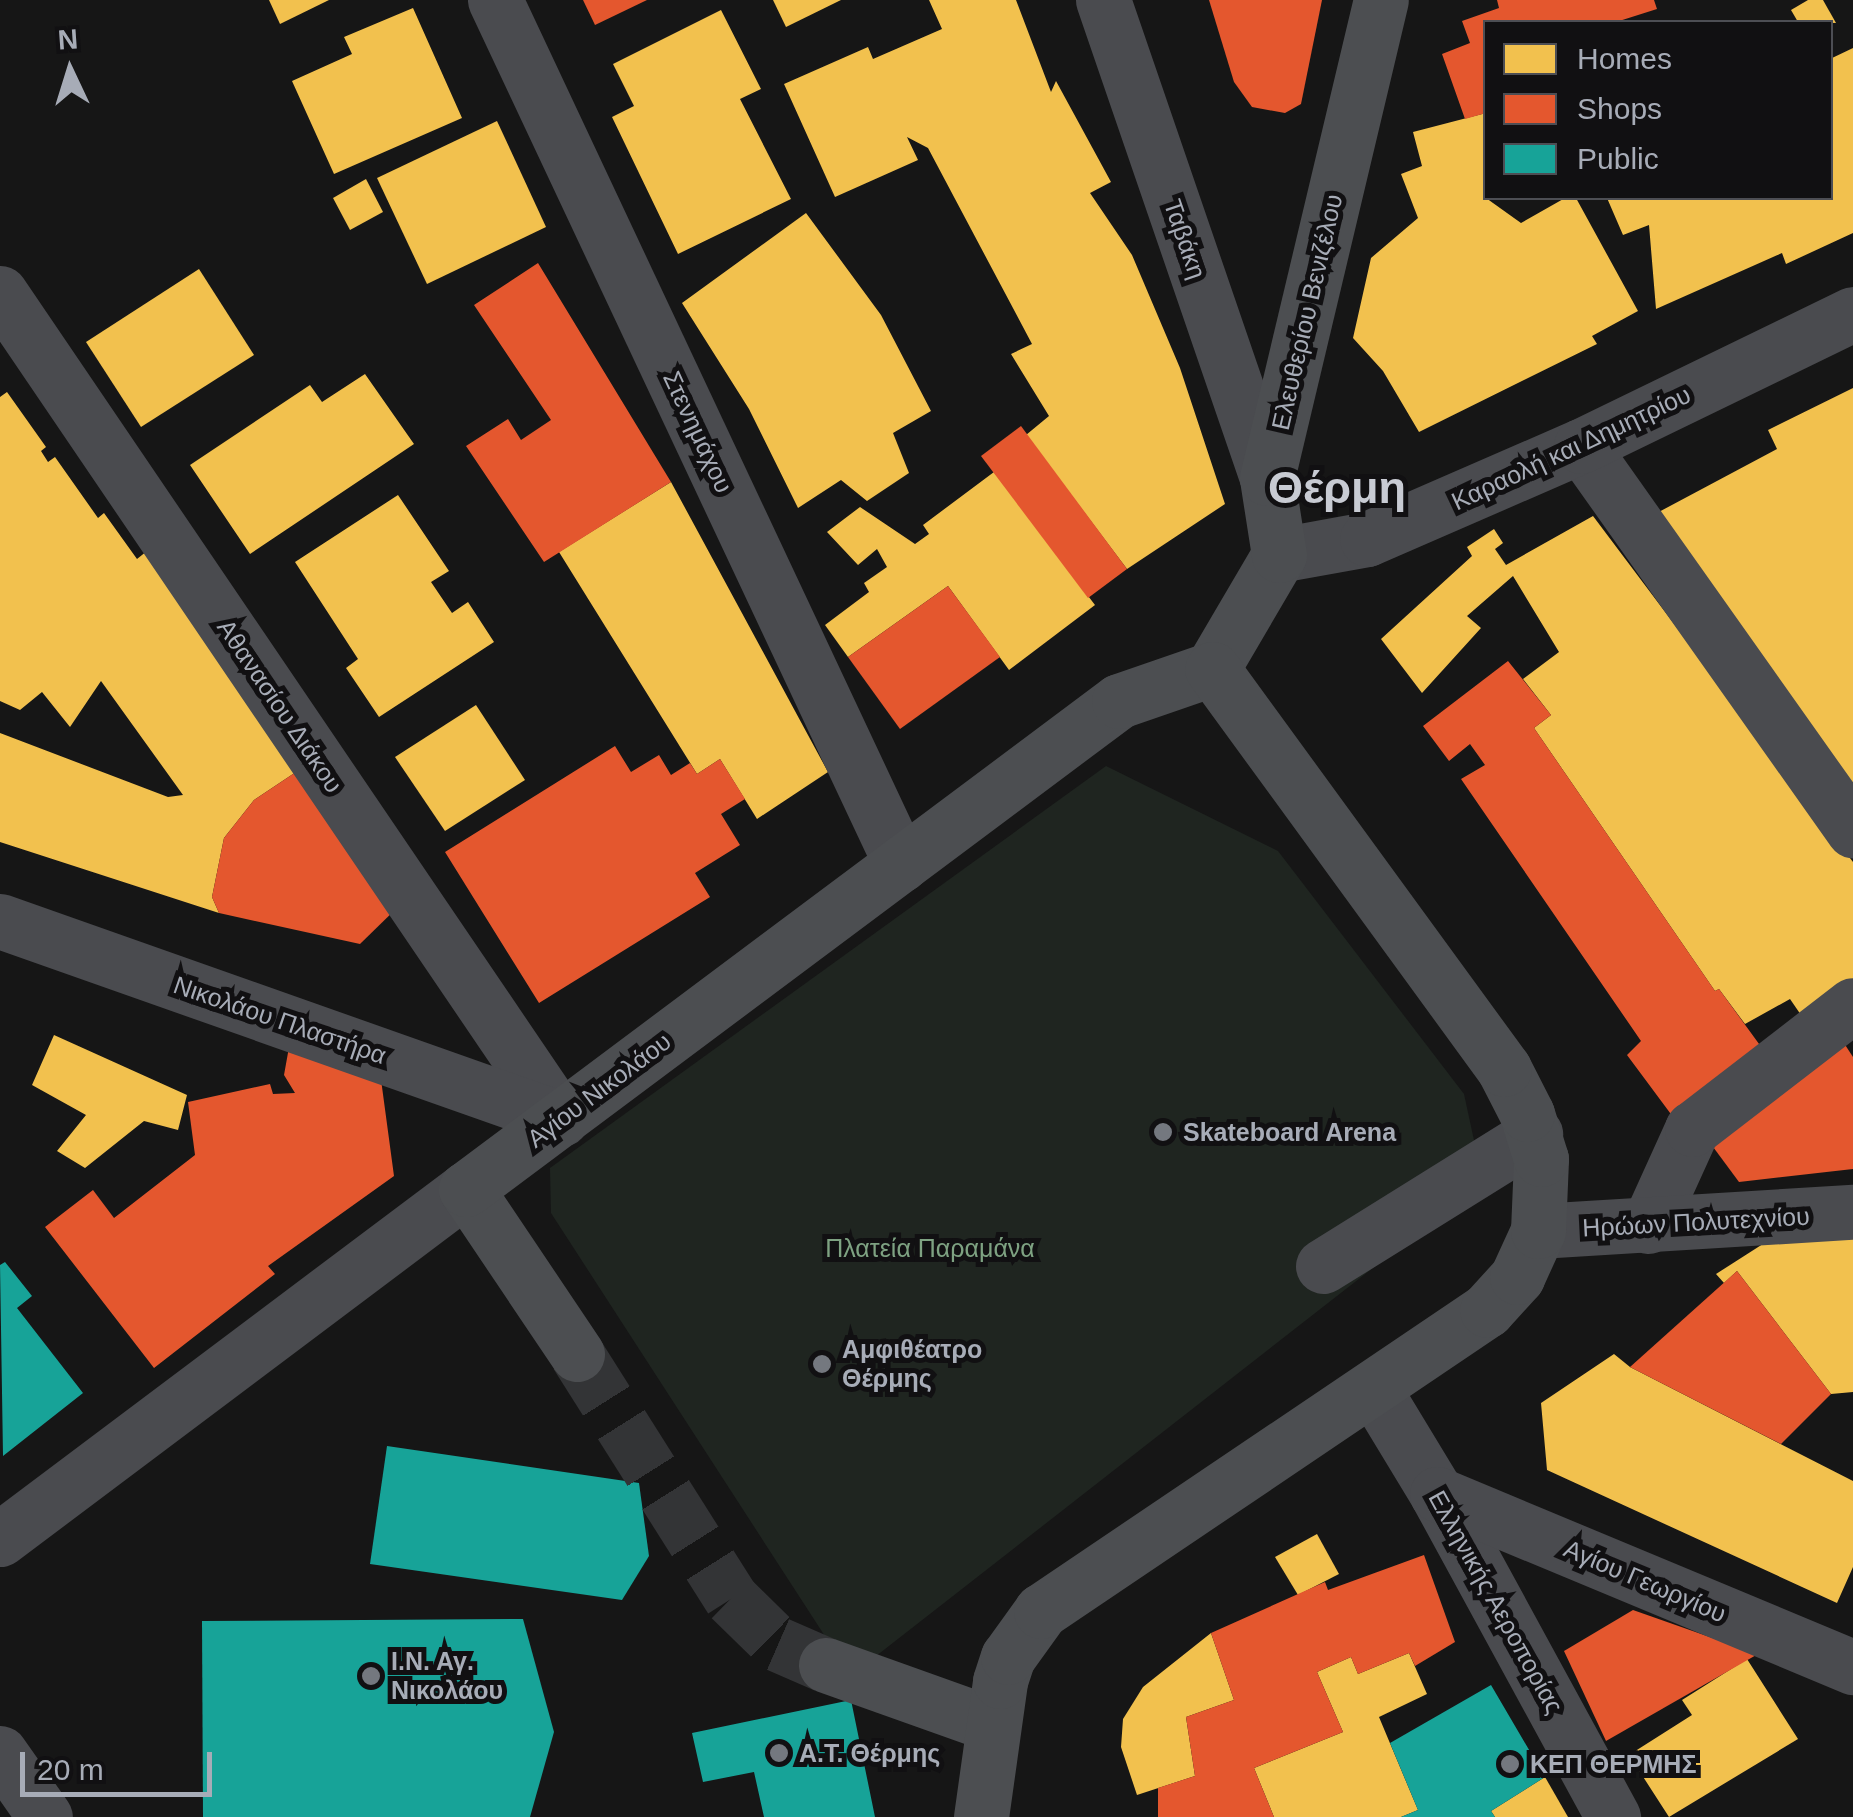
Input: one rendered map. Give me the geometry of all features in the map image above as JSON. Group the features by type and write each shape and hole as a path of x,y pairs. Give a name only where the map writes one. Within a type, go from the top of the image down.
{"main road":[{"name":"Ελευθερίου Βενιζέλου","path":"1279,555 1267,478 1381,0"},
{"path":"981,1817 992,1724 1008,1657 1041,1611 1374,1390 1504,1295 1526,1262 1538,1231 1544,1177 1535,1134 1496,1056 1212,669 1279,555"},
{"name":"Αγίου Νικολάου","path":"466,1189 1120,702 1212,669"},
{"path":"466,1189 577,1354"},
{"path":"826,1666 992,1724"}],"street":[{"name":"Στενημάχου","path":"495,0 901,864"},
{"name":"Ταβάκη","path":"1103,0 1267,478"},
{"name":"Αθανασίου Διάκου","path":"0,294 560,1119"},
{"name":"Καραολή και Δημητρίου","path":"1279,555 1366,540 1581,446 1853,314"},
{"path":"1581,446 1853,830"},
{"name":"Νικολάου Πλαστήρα","path":"0,921 560,1119"},
{"path":"1648,1226 1692,1129 1853,1006"},
{"path":"1323,1266 1535,1134"},
{"name":"Αγίου Νικολάου","path":"0,1539 466,1189"},
{"name":"Ηρώων Πολυτεχνίου","path":"1538,1231 1853,1212"},
{"name":"Ελληνικής Αεροπορίας","path":"1374,1390 1437,1494 1613,1817"},
{"name":"Αγίου Γεωργίου","path":"1437,1494 1853,1667"},
{"path":"0,1753 45,1817"}],"green space":[{"name":"Πλατεία Παραμάνα","path":"1106,766 1278,851 1464,1094 1483,1182 871,1660 832,1647 551,1213 550,1168"}],"building: Homes":[{"path":"269,0 329,0 280,24"},
{"path":"773,0 841,0 786,27"},
{"path":"929,0 1016,0 1051,92 1056,81 1111,182 1090,193 1132,255 1180,368 1225,504 1127,569 1026,435 1049,416 1011,354 1032,344 928,148 907,137 918,160 835,197 784,84 868,47 873,59 942,29"},
{"path":"1808,0 1823,0 1836,23 1797,20 1791,10"},
{"path":"413,8 462,118 334,174 292,81 352,54 344,37"},
{"path":"721,10 761,89 740,99 791,199 678,254 612,117 634,106 613,64"},
{"path":"1853,48 1853,233 1786,264 1782,253 1656,309 1649,225 1623,235 1608,200 1833,200 1833,58"},
{"path":"1483,114 1483,200 1489,200 1521,223 1561,200 1577,200 1638,311 1592,336 1597,344 1419,432 1383,371 1353,338 1371,258 1418,218 1401,174 1422,166 1413,132"},
{"path":"497,121 546,227 427,284 377,178"},
{"path":"366,179 383,212 350,230 333,198"},
{"path":"806,213 881,315 931,411 893,433 909,473 867,501 841,480 798,508 749,409 682,303"},
{"path":"199,269 254,355 141,427 86,342"},
{"path":"365,374 414,444 250,554 190,465 310,385 322,402"},
{"path":"1853,388 1853,788 1655,514 1777,449 1768,430"},
{"path":"7,392 46,447 41,451 48,462 55,457 98,518 104,513 137,559 147,551 299,770 254,800 224,838 212,897 219,913 0,842 0,733 168,797 183,795 101,681 70,727 42,692 20,710 0,701 0,397"},
{"path":"994,472 1095,605 1009,670 948,586 848,657 825,625 869,592 864,583 887,567 877,549 858,565 827,532 860,507 915,544 929,534 923,525"},
{"path":"671,482 828,772 757,819 720,759 697,774 559,552"},
{"path":"398,495 449,571 431,582 452,613 468,602 494,642 379,717 346,668 358,659 295,562"},
{"path":"1593,516 1853,862 1853,982 1801,1015 1790,999 1745,1024 1719,989 1715,991 1534,728 1551,715 1523,679 1559,652 1513,576 1467,616 1481,628 1422,693 1381,639 1472,556 1467,547 1494,529 1503,543 1495,549 1506,565"},
{"path":"476,705 525,780 445,831 395,757"},
{"path":"54,1035 187,1095 178,1130 144,1121 85,1168 57,1151 86,1115 32,1085"},
{"path":"1853,1234 1853,1392 1831,1394 1737,1271 1724,1283 1716,1274 1766,1242"},
{"path":"1614,1354 1630,1367 1853,1481 1853,1567 1837,1603 1547,1470 1541,1403"},
{"path":"1317,1534 1339,1574 1298,1595 1275,1557"},
{"path":"1211,1633 1234,1700 1186,1717 1195,1776 1137,1795 1121,1747 1123,1719 1143,1687"},
{"path":"1409,1653 1427,1694 1379,1717 1418,1810 1401,1817 1274,1817 1254,1768 1343,1732 1317,1672 1351,1657 1358,1674"},
{"path":"1747,1659 1798,1739 1669,1817 1629,1755 1692,1715 1682,1700"},
{"path":"1545,1777 1568,1817 1495,1817 1491,1811"}],"building: Shops":[{"path":"583,0 647,0 595,25"},
{"path":"1209,0 1322,0 1301,104 1285,113 1252,107 1234,82"},
{"path":"1497,0 1654,0 1657,9 1622,20 1483,20 1483,114 1465,119 1442,54 1470,43 1462,21 1499,8"},
{"path":"538,263 671,482 544,562 466,446 508,419 521,440 551,420 474,305"},
{"path":"1021,426 1127,569 1088,598 981,456"},
{"path":"948,586 1000,657 900,729 848,657"},
{"path":"1508,661 1551,715 1534,728 1715,991 1719,989 1770,1059 1679,1125 1627,1055 1641,1041 1461,779 1485,765 1470,744 1449,761 1423,726"},
{"path":"615,746 631,772 659,755 671,775 690,763 697,774 720,759 745,799 721,814 740,845 695,873 710,897 539,1003 445,852"},
{"path":"299,770 402,903 360,944 219,913 212,897 224,838 254,800"},
{"path":"1838,1034 1853,1057 1853,1169 1739,1182 1702,1132"},
{"path":"291,1036 380,1072 394,1176 268,1266 275,1274 154,1368 45,1227 93,1190 114,1218 195,1155 188,1102 270,1084 273,1094 295,1093 284,1075"},
{"path":"1737,1271 1831,1394 1781,1444 1630,1367"},
{"path":"1424,1555 1455,1642 1415,1666 1409,1653 1358,1674 1351,1657 1317,1672 1343,1732 1254,1768 1274,1817 1158,1817 1158,1788 1195,1776 1186,1717 1234,1700 1211,1633 1325,1582 1328,1590"},
{"path":"1633,1610 1758,1654 1606,1741 1564,1651"}],"building: Public":[{"path":"5,1262 32,1296 17,1308 83,1393 3,1456 0,1265"},
{"path":"387,1446 639,1483 649,1556 622,1600 370,1564"},
{"name":"Ι.Ν. Αγ. Νικολάου","path":"523,1619 554,1732 530,1817 203,1817 202,1621"},
{"path":"1491,1685 1545,1777 1491,1811 1495,1817 1401,1817 1418,1810 1390,1743"},
{"name":"Α.Τ. Θέρμης","path":"851,1700 875,1817 764,1817 754,1772 703,1782 692,1733"}],"tunnel":[{"path":"577,1354 731,1598 778,1644 826,1665"}],"place":[{"name":"Skateboard Arena","path":"1163,1132"},
{"name":"Αμφιθέατρο Θέρμης","path":"822,1364"},
{"name":"Ι.Ν. Αγ. Νικολάου","path":"371,1676"},
{"name":"Α.Τ. Θέρμης","path":"779,1753"},
{"name":"ΚΕΠ ΘΕΡΜΗΣ","path":"1510,1764"}],"district":[{"name":"Θέρμη","path":"1337,488"}]}
